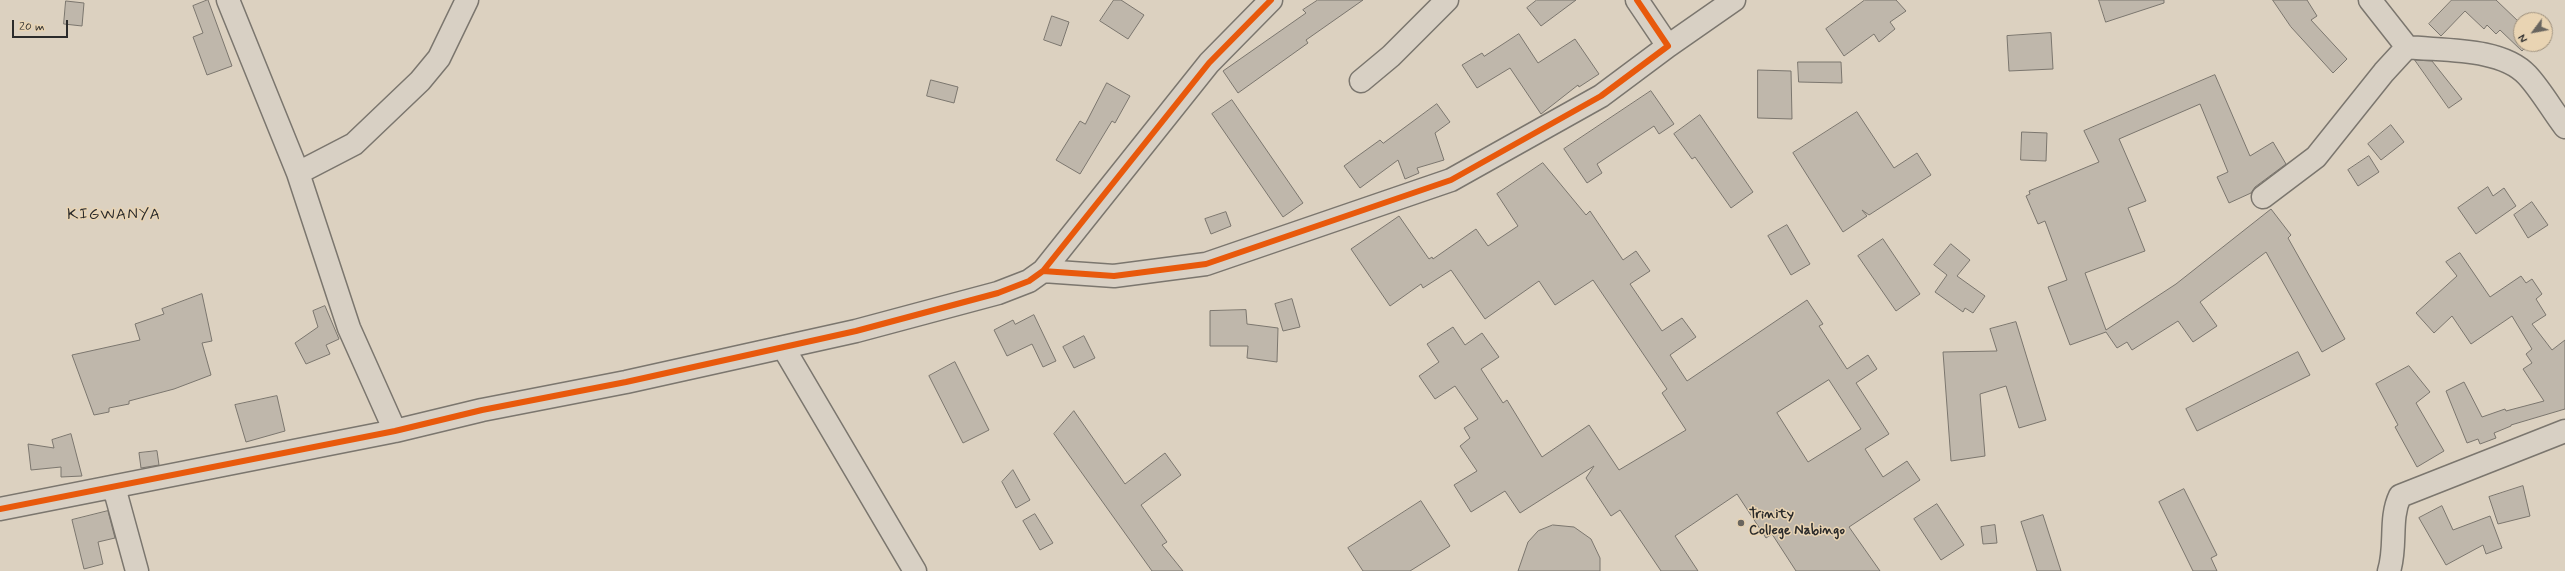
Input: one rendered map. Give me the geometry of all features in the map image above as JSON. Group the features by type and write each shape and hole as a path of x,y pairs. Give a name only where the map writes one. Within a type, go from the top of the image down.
{"street":[{"path":"228,0 298,173 349,328 395,431"},
{"path":"298,173 354,144 420,81 439,58 467,0"},
{"path":"0,509 395,431 482,410 856,331 998,293 1029,281 1043,271 1209,63 1271,0"},
{"path":"1361,82 1391,56 1447,0"},
{"path":"1636,0 1668,46"},
{"path":"1043,271 1114,276 1206,264 1451,180 1601,96 1668,46 1734,0"},
{"path":"2370,0 2407,48 2473,53 2502,59 2515,65 2527,74 2565,127"},
{"path":"2263,197 2316,157 2384,72 2407,48"},
{"path":"783,347 915,571"},
{"path":"2390,571 2392,562 2395,508 2400,496 2565,431"},
{"path":"114,487 137,571"}],"building":[{"path":"208,0 232,66 207,75 193,37 203,33 193,6"},
{"path":"1114,0 1121,0 1144,15 1128,39 1100,21"},
{"path":"1318,0 1363,0 1306,40 1308,43 1238,93 1223,71 1306,13 1303,10"},
{"path":"1537,0 1576,0 1541,26 1527,8"},
{"path":"1865,0 1896,0 1906,11 1890,22 1895,29 1879,42 1874,34 1844,56 1826,29"},
{"path":"2099,0 2164,0 2164,3 2106,22"},
{"path":"2273,0 2307,0 2317,16 2311,20 2347,59 2333,73 2291,27"},
{"path":"2452,0 2496,0 2513,16 2513,42 2500,30 2496,34 2487,25 2484,29 2465,11 2441,36 2429,24"},
{"path":"66,1 84,3 82,26 64,24"},
{"path":"1052,16 1069,22 1061,46 1044,40"},
{"path":"2051,33 2053,69 2009,71 2007,36"},
{"path":"1519,34 1538,63 1575,39 1599,74 1579,87 1578,85 1541,114 1510,68 1477,88 1462,65 1482,53 1484,56"},
{"path":"2415,60 2432,61 2462,99 2449,108"},
{"path":"1798,62 1841,62 1842,83 1799,82"},
{"path":"1758,70 1791,71 1792,119 1758,118"},
{"path":"2215,75 2250,156 2273,142 2286,164 2255,187 2251,193 2229,203 2217,177 2228,172 2200,104 2119,139 2146,201 2128,208 2145,251 2085,273 2106,330 2176,284 2271,209 2291,235 2288,238 2345,339 2322,352 2266,252 2200,302 2217,326 2193,342 2178,321 2132,350 2127,342 2117,348 2106,332 2070,345 2048,287 2067,280 2045,221 2038,224 2026,196 2030,194 2029,191 2099,162 2084,131"},
{"path":"931,80 958,87 954,103 927,96"},
{"path":"1107,83 1130,96 1115,123 1112,121 1080,174 1056,160 1080,121 1085,124"},
{"path":"1651,91 1674,124 1659,134 1654,126 1597,164 1602,173 1587,183 1564,149"},
{"path":"1232,100 1303,203 1283,217 1212,114"},
{"path":"1437,104 1450,122 1435,133 1444,160 1417,168 1419,173 1405,179 1398,160 1360,188 1344,166 1380,140 1383,143"},
{"path":"1857,112 1894,168 1917,153 1931,175 1869,215 1862,210 1867,216 1843,232 1793,153"},
{"path":"1700,115 1753,192 1731,208 1695,157 1692,159 1674,134"},
{"path":"2391,125 2404,142 2381,160 2368,144"},
{"path":"2022,132 2047,133 2046,161 2021,160"},
{"path":"2369,156 2379,172 2358,186 2348,170"},
{"path":"1543,163 1586,215 1590,211 1623,260 1636,251 1650,271 1630,284 1662,331 1682,318 1696,337 1670,355 1687,381 1807,300 1823,324 1819,326 1847,369 1868,355 1877,369 1856,383 1889,434 1865,449 1883,477 1907,461 1920,480 1849,527 1880,571 1796,571 1772,534 1766,538 1737,494 1675,536 1698,571 1661,571 1620,510 1611,516 1586,478 1594,466 1520,513 1505,491 1471,512 1454,485 1477,471 1460,446 1470,438 1464,428 1478,419 1455,386 1435,399 1419,376 1439,362 1427,344 1453,327 1465,345 1482,333 1499,357 1481,369 1503,403 1507,400 1542,457 1589,425 1619,470 1686,430 1662,393 1667,389 1593,280 1555,305 1539,281 1485,319 1451,270 1423,288 1421,284 1390,306 1351,249 1399,216 1429,259 1432,257 1433,259 1476,229 1488,246 1518,226 1497,194","holes":["1829,380 1861,429 1808,462 1777,413"]},
{"path":"2488,187 2493,196 2504,188 2516,206 2476,234 2458,208"},
{"path":"2532,202 2548,225 2528,238 2514,215"},
{"path":"1226,212 1231,226 1211,234 1205,219"},
{"path":"1787,225 1810,264 1791,275 1768,236"},
{"path":"1883,239 1920,294 1896,311 1858,256"},
{"path":"1951,244 1970,260 1957,276 1985,296 1973,313 1965,308 1963,312 1935,292 1947,275 1934,265"},
{"path":"2460,253 2490,297 2521,276 2526,283 2532,279 2542,294 2536,299 2546,315 2532,324 2552,350 2565,340 2565,409 2511,425 2494,433 2496,438 2480,444 2478,439 2467,443 2446,391 2464,382 2482,417 2505,409 2506,411 2544,401 2523,369 2532,363 2526,354 2532,349 2512,316 2471,344 2452,316 2434,333 2416,313 2457,276 2446,262"},
{"path":"202,294 212,341 202,343 211,375 174,389 129,401 129,404 109,408 109,412 94,415 72,355 140,340 135,324 164,314 162,309"},
{"path":"1292,299 1300,327 1283,331 1275,304"},
{"path":"325,306 339,339 326,345 330,354 306,364 295,343 318,327 313,311"},
{"path":"1246,310 1247,324 1278,328 1277,362 1247,358 1248,346 1210,346 1210,311"},
{"path":"1034,315 1056,361 1043,367 1032,344 1007,356 994,330 1013,320 1015,324"},
{"path":"2016,322 2046,420 2019,428 2006,386 1980,394 1985,456 1951,461 1943,352 1997,351 1990,329"},
{"path":"1084,336 1095,358 1074,368 1063,347"},
{"path":"2298,352 2310,375 2197,431 2186,409"},
{"path":"955,362 989,430 963,443 929,376"},
{"path":"2409,366 2430,392 2416,403 2444,451 2417,467 2395,427 2398,425 2376,384"},
{"path":"277,396 285,431 246,442 235,405"},
{"path":"1074,411 1125,484 1165,453 1181,475 1141,505 1167,542 1162,545 1183,571 1152,571 1054,434"},
{"path":"71,434 82,476 61,477 61,467 31,470 28,444 54,448 52,440"},
{"path":"157,451 159,465 141,468 139,453"},
{"path":"1013,470 1030,500 1016,508 1002,482"},
{"path":"2523,486 2530,516 2498,524 2489,497"},
{"path":"2184,489 2217,555 2211,558 2217,571 2193,571 2159,502"},
{"path":"1421,501 1450,546 1410,571 1363,571 1348,548"},
{"path":"1937,504 1964,545 1941,560 1914,519"},
{"path":"2442,506 2453,530 2490,516 2502,548 2486,554 2483,545 2446,565 2419,518"},
{"path":"108,511 115,538 98,542 103,564 84,569 72,520"},
{"path":"1035,514 1053,543 1040,550 1023,521"},
{"path":"2043,515 2061,571 2037,571 2021,522"},
{"path":"1553,525 1574,527 1591,539 1600,558 1600,571 1518,571 1528,542 1538,531"},
{"path":"1995,525 1997,543 1983,544 1981,527"}],"cycle path":[{"path":"0,509 395,431 482,410 626,382 856,331 998,293 1029,281 1043,271 1209,63 1271,0"},
{"path":"1043,271 1114,276 1206,264 1451,180 1601,96 1668,46 1637,0"}],"place":[{"name":"Trinity College Nabingo","path":"1741,523"}],"district":[{"name":"KIGWANYA","path":"114,216"}]}
